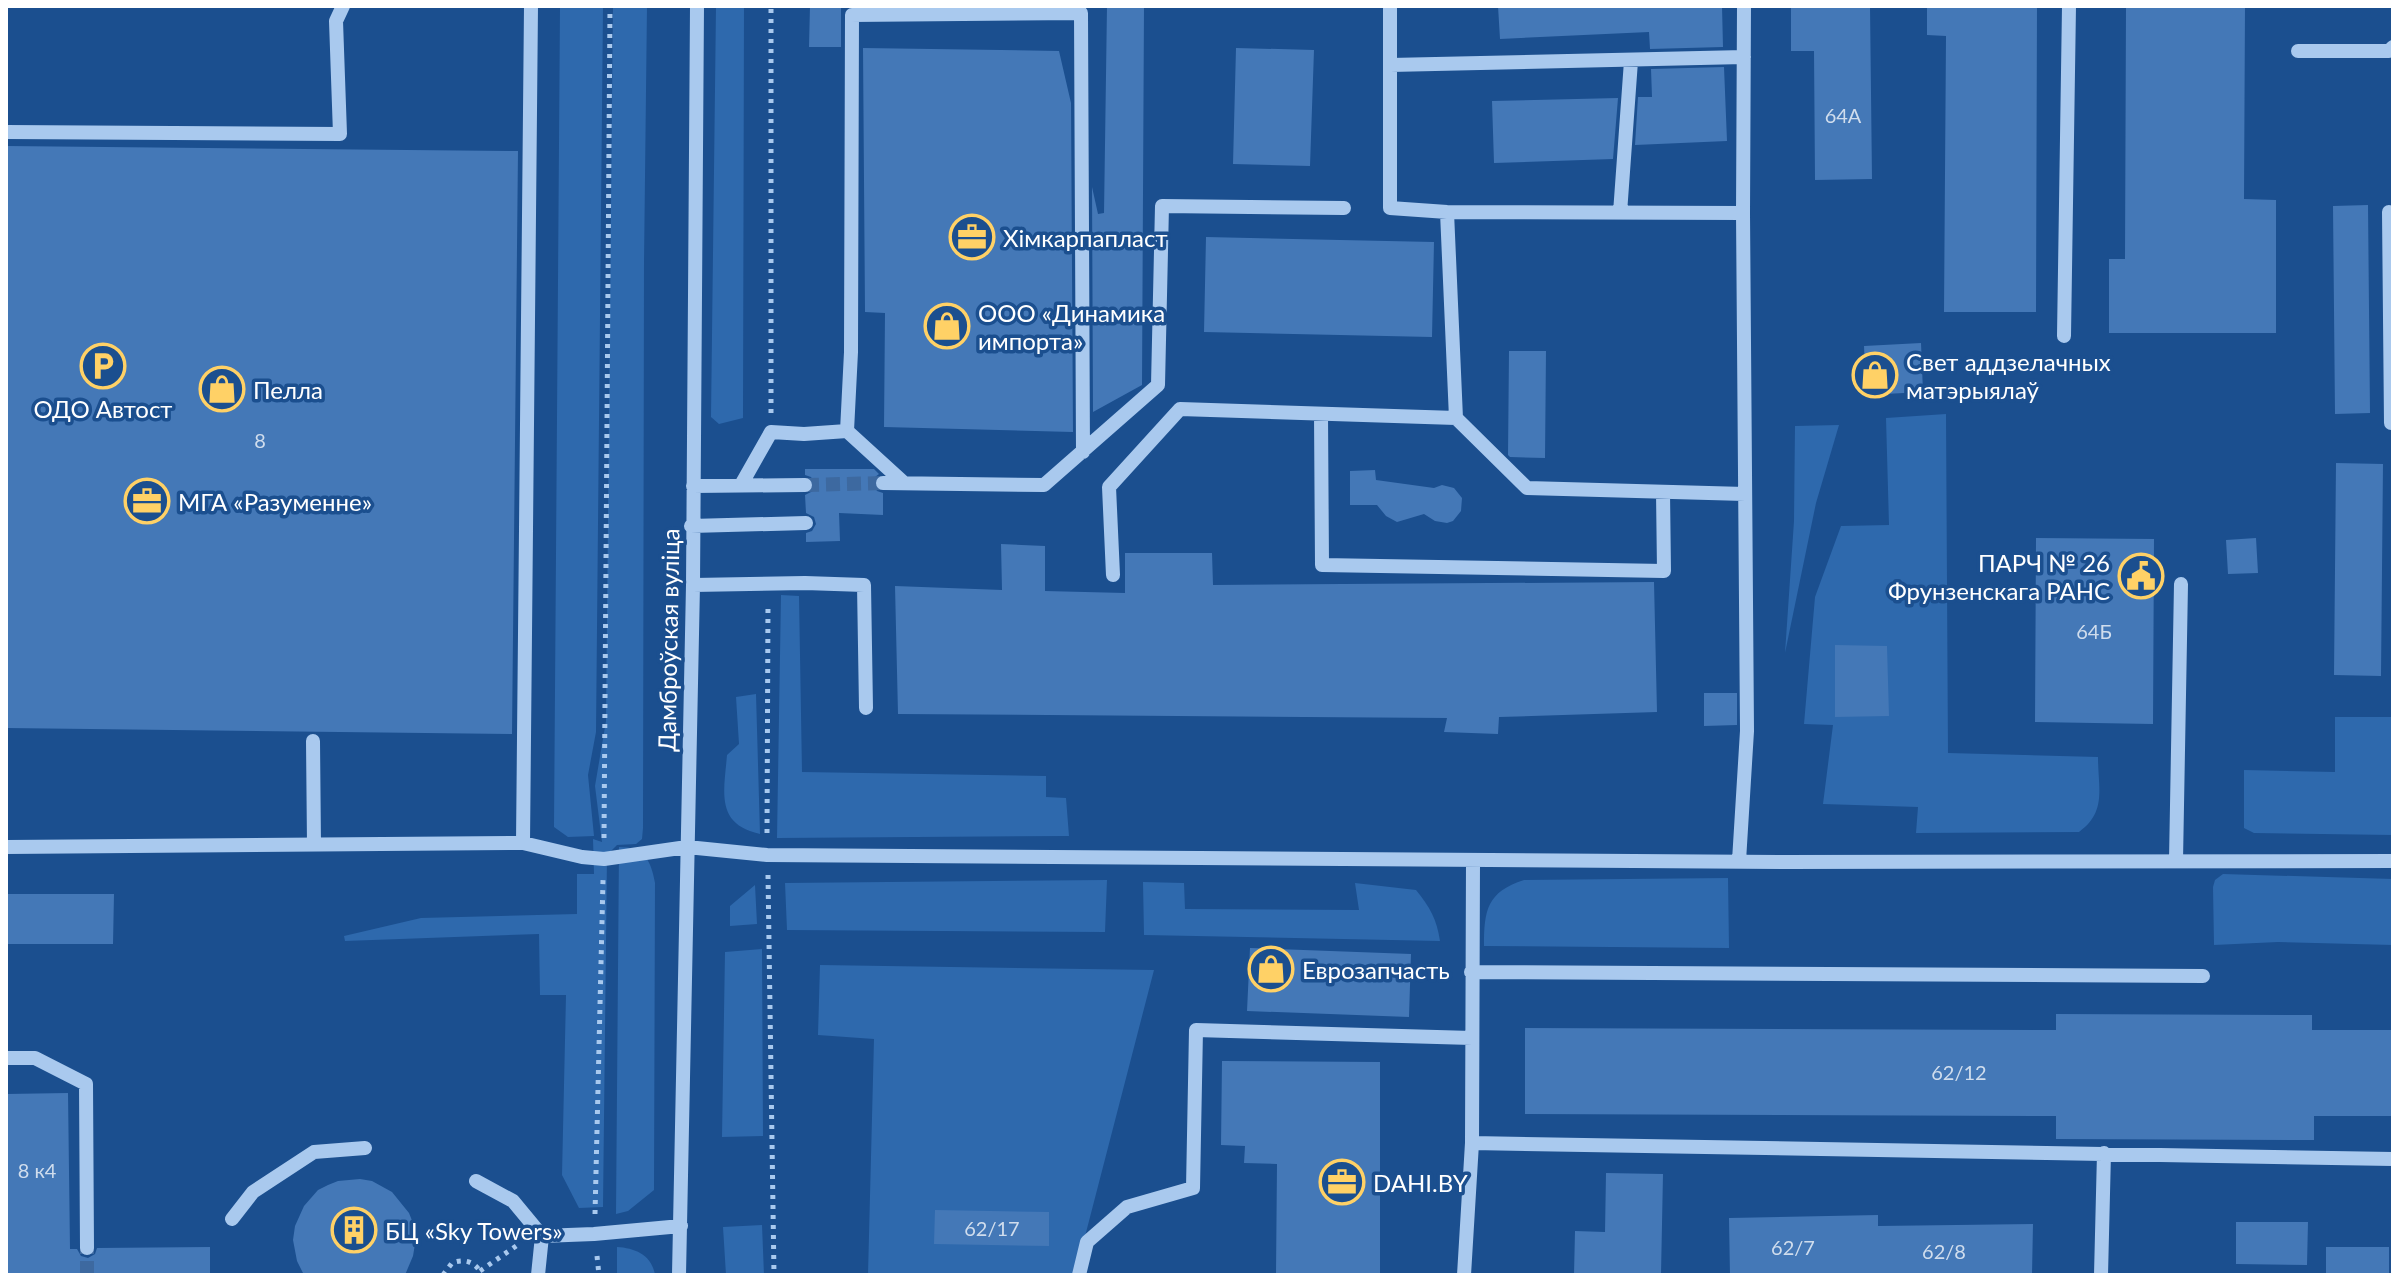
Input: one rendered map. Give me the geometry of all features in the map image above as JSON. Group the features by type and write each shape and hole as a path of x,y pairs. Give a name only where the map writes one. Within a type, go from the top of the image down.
{"street":[{"path":"6,132 340,134 336,21 343,6"},
{"path":"523,843 531,6"},
{"name":"Дамброўская вуліца","path":"679,1275 693,585 691,526 697,6"},
{"path":"1390,6 1390,208 1447,212 1743,213"},
{"path":"1739,861 1747,758 1744,6"},
{"path":"2064,336 2069,6"},
{"path":"847,431 851,352 852,15 1081,13 1083,452"},
{"path":"2298,51 2389,51 2393,47"},
{"path":"1390,65 1744,57"},
{"path":"1620,213 1631,61"},
{"path":"883,483 1044,485 1158,385 1162,206 1344,208"},
{"path":"1447,212 1456,418"},
{"path":"2389,212 2393,423"},
{"path":"1113,575 1109,487 1180,409 1456,418 1527,488 1745,494"},
{"path":"1321,414 1322,565 1664,571 1663,492"},
{"path":"741,485 771,432 804,434 847,431 904,483"},
{"path":"693,486 805,485"},
{"path":"691,526 806,523"},
{"path":"2176,861 2181,584"},
{"path":"693,585 864,585 866,708"},
{"path":"313,741 314,845"},
{"path":"6,847 523,843 604,859 687,847 767,855 1739,861 2393,861"},
{"path":"1464,1275 1472,1143 1473,860"},
{"path":"1471,972 2203,976"},
{"path":"1079,1275 1087,1242 1127,1207 1193,1188 1196,1030 1472,1038"},
{"path":"6,1058 35,1058 86,1084 87,1248"},
{"path":"1472,1143 2393,1159"},
{"path":"232,1219 253,1192 314,1152 365,1148"},
{"path":"2101,1275 2104,1153"},
{"path":"476,1181 513,1201 542,1236 538,1275"},
{"path":"542,1236 681,1226"}],"path":[{"path":"599,1275 594,1234 604,859 610,6"},
{"path":"771,6 771,432"},
{"path":"768,585 767,855 774,1275"},
{"path":"443,1275 452,1263 465,1260 477,1265 482,1275"}],"shaded area":[{"path":"560,6 603,6 596,732 588,775 594,836 568,837 554,827"},
{"path":"613,6 647,6 643,828 642,839 636,844 617,845 607,855 603,1207 579,1208 562,1175 566,995 540,995 539,934 345,941 344,936 421,918 577,914 577,874 594,874 593,839 602,842 595,786 606,721"},
{"path":"716,6 744,6 743,418 719,424 711,417"},
{"path":"1946,414 1948,753 2098,757 2097,808 2079,832 1916,833 1918,807 1823,804 1833,725 1804,724 1815,597 1841,526 1889,525 1886,418"},
{"path":"1839,425 1816,503 1785,653 1794,521 1795,426"},
{"path":"781,595 799,596 802,772 1046,776 1046,797 1066,798 1069,836 777,838"},
{"path":"756,694 760,834 735,823 729,814 724,794 727,755 739,744 736,697"},
{"path":"2335,717 2393,717 2393,835 2254,833 2244,828 2244,770 2335,772"},
{"path":"619,847 635,849 645,856 655,883 654,1190 628,1211 616,1214"},
{"path":"2223,874 2393,879 2393,945 2278,942 2214,945 2213,887 2215,880"},
{"path":"1728,878 1729,948 1484,946 1485,922 1490,904 1502,890 1524,880"},
{"path":"1107,880 1105,932 787,930 785,883"},
{"path":"1143,882 1184,883 1185,909 1359,910 1355,883 1416,890 1432,914 1440,941 1144,935"},
{"path":"755,885 757,924 730,926 730,906"},
{"path":"762,949 763,1136 722,1137 725,952"},
{"path":"820,965 1154,970 1075,1275 868,1275 874,1039 818,1035"},
{"path":"762,1225 764,1275 726,1275 723,1227"},
{"path":"617,1247 642,1254 650,1262 655,1275 617,1275"}],"building":[{"path":"810,6 841,6 841,47 809,47"},
{"path":"1107,6 1144,6 1142,385 1093,412 1092,187 1098,214 1104,213"},
{"path":"1498,6 1722,6 1723,47 1650,49 1649,32 1500,39"},
{"path":"1791,6 1870,6 1872,179 1815,180 1814,51 1791,51"},
{"path":"1927,6 2037,6 2036,312 1944,312 1946,36 1927,35"},
{"path":"2126,6 2245,6 2244,199 2276,200 2276,333 2109,333 2109,259 2125,259"},
{"path":"863,48 1059,51 1071,103 1073,432 884,427 885,313 865,312"},
{"path":"1236,48 1314,50 1310,166 1233,164"},
{"path":"1724,67 1727,141 1635,145 1638,97 1652,97 1651,69"},
{"path":"1618,98 1613,159 1494,163 1492,101"},
{"path":"6,146 518,151 512,734 6,728"},
{"path":"2368,205 2370,413 2335,414 2333,206"},
{"path":"1206,237 1434,242 1432,337 1204,332"},
{"path":"1921,343 1923,392 1866,395 1864,346"},
{"path":"1509,351 1546,351 1545,458 1508,455"},
{"path":"2336,463 2383,464 2381,676 2334,675"},
{"path":"805,469 874,469 879,474 873,484 877,491 883,493 883,515 839,513 840,541 806,542 806,533 812,531 816,524 814,517 806,513 805,495 813,491 815,484 811,477 805,475"},
{"path":"1375,470 1376,480 1454,488 1462,498 1461,511 1447,523 1435,521 1424,514 1397,522 1386,516 1377,505 1350,505 1350,471"},
{"path":"2036,538 2154,539 2153,724 2035,722"},
{"path":"2256,538 2258,573 2228,574 2226,540"},
{"path":"1001,544 1045,546 1045,591 1125,593 1125,553 1212,553 1213,585 1654,582 1657,712 1499,717 1498,734 1444,732 1447,718 898,714 895,586 1002,590"},
{"path":"1835,645 1887,646 1889,716 1835,717"},
{"path":"1704,693 1737,693 1737,725 1704,726"},
{"path":"6,894 114,894 113,944 6,944"},
{"path":"1250,948 1411,954 1409,1017 1247,1011"},
{"path":"2056,1014 2312,1015 2312,1030 2393,1030 2393,1116 2314,1116 2314,1140 2056,1139 2056,1116 1525,1114 1525,1028 2056,1030"},
{"path":"1222,1061 1380,1062 1380,1275 1276,1275 1277,1164 1244,1163 1245,1146 1221,1145"},
{"path":"68,1093 70,1249 77,1249 81,1256 88,1258 95,1254 97,1248 210,1247 210,1275 6,1275 6,1094"},
{"path":"1606,1173 1663,1174 1661,1275 1574,1275 1575,1231 1605,1232"},
{"name":"БЦ «Sky Towers»","path":"360,1179 372,1181 392,1192 409,1213 415,1244 405,1275 304,1275 297,1261 293,1240 295,1226 304,1206 318,1190 328,1185"},
{"path":"935,1210 1049,1212 1049,1246 934,1244"},
{"path":"1878,1215 1878,1226 2033,1224 2032,1275 1730,1275 1729,1218"},
{"path":"2236,1222 2308,1222 2307,1265 2236,1264"},
{"path":"2326,1247 2389,1247 2389,1275 2326,1275"}],"tunnel":[{"path":"805,485 883,483"},
{"path":"87,1248 87,1275"}],"place":[{"name":"Хімкарпапласт","path":"972,237"},
{"name":"ООО «Динамика импорта»","path":"947,326"},
{"name":"ОДО Автост","path":"103,366"},
{"name":"Свет аддзелачных матэрыялаў","path":"1875,375"},
{"name":"Пелла","path":"222,389"},
{"name":"МГА «Разуменне»","path":"147,501"},
{"name":"ПАРЧ № 26 Фрунзенскага РАНС","path":"2141,576"},
{"name":"Еврозапчасть","path":"1271,969"},
{"name":"DAHI.BY","path":"1342,1182"},
{"name":"БЦ «Sky Towers»","path":"354,1230"}]}
